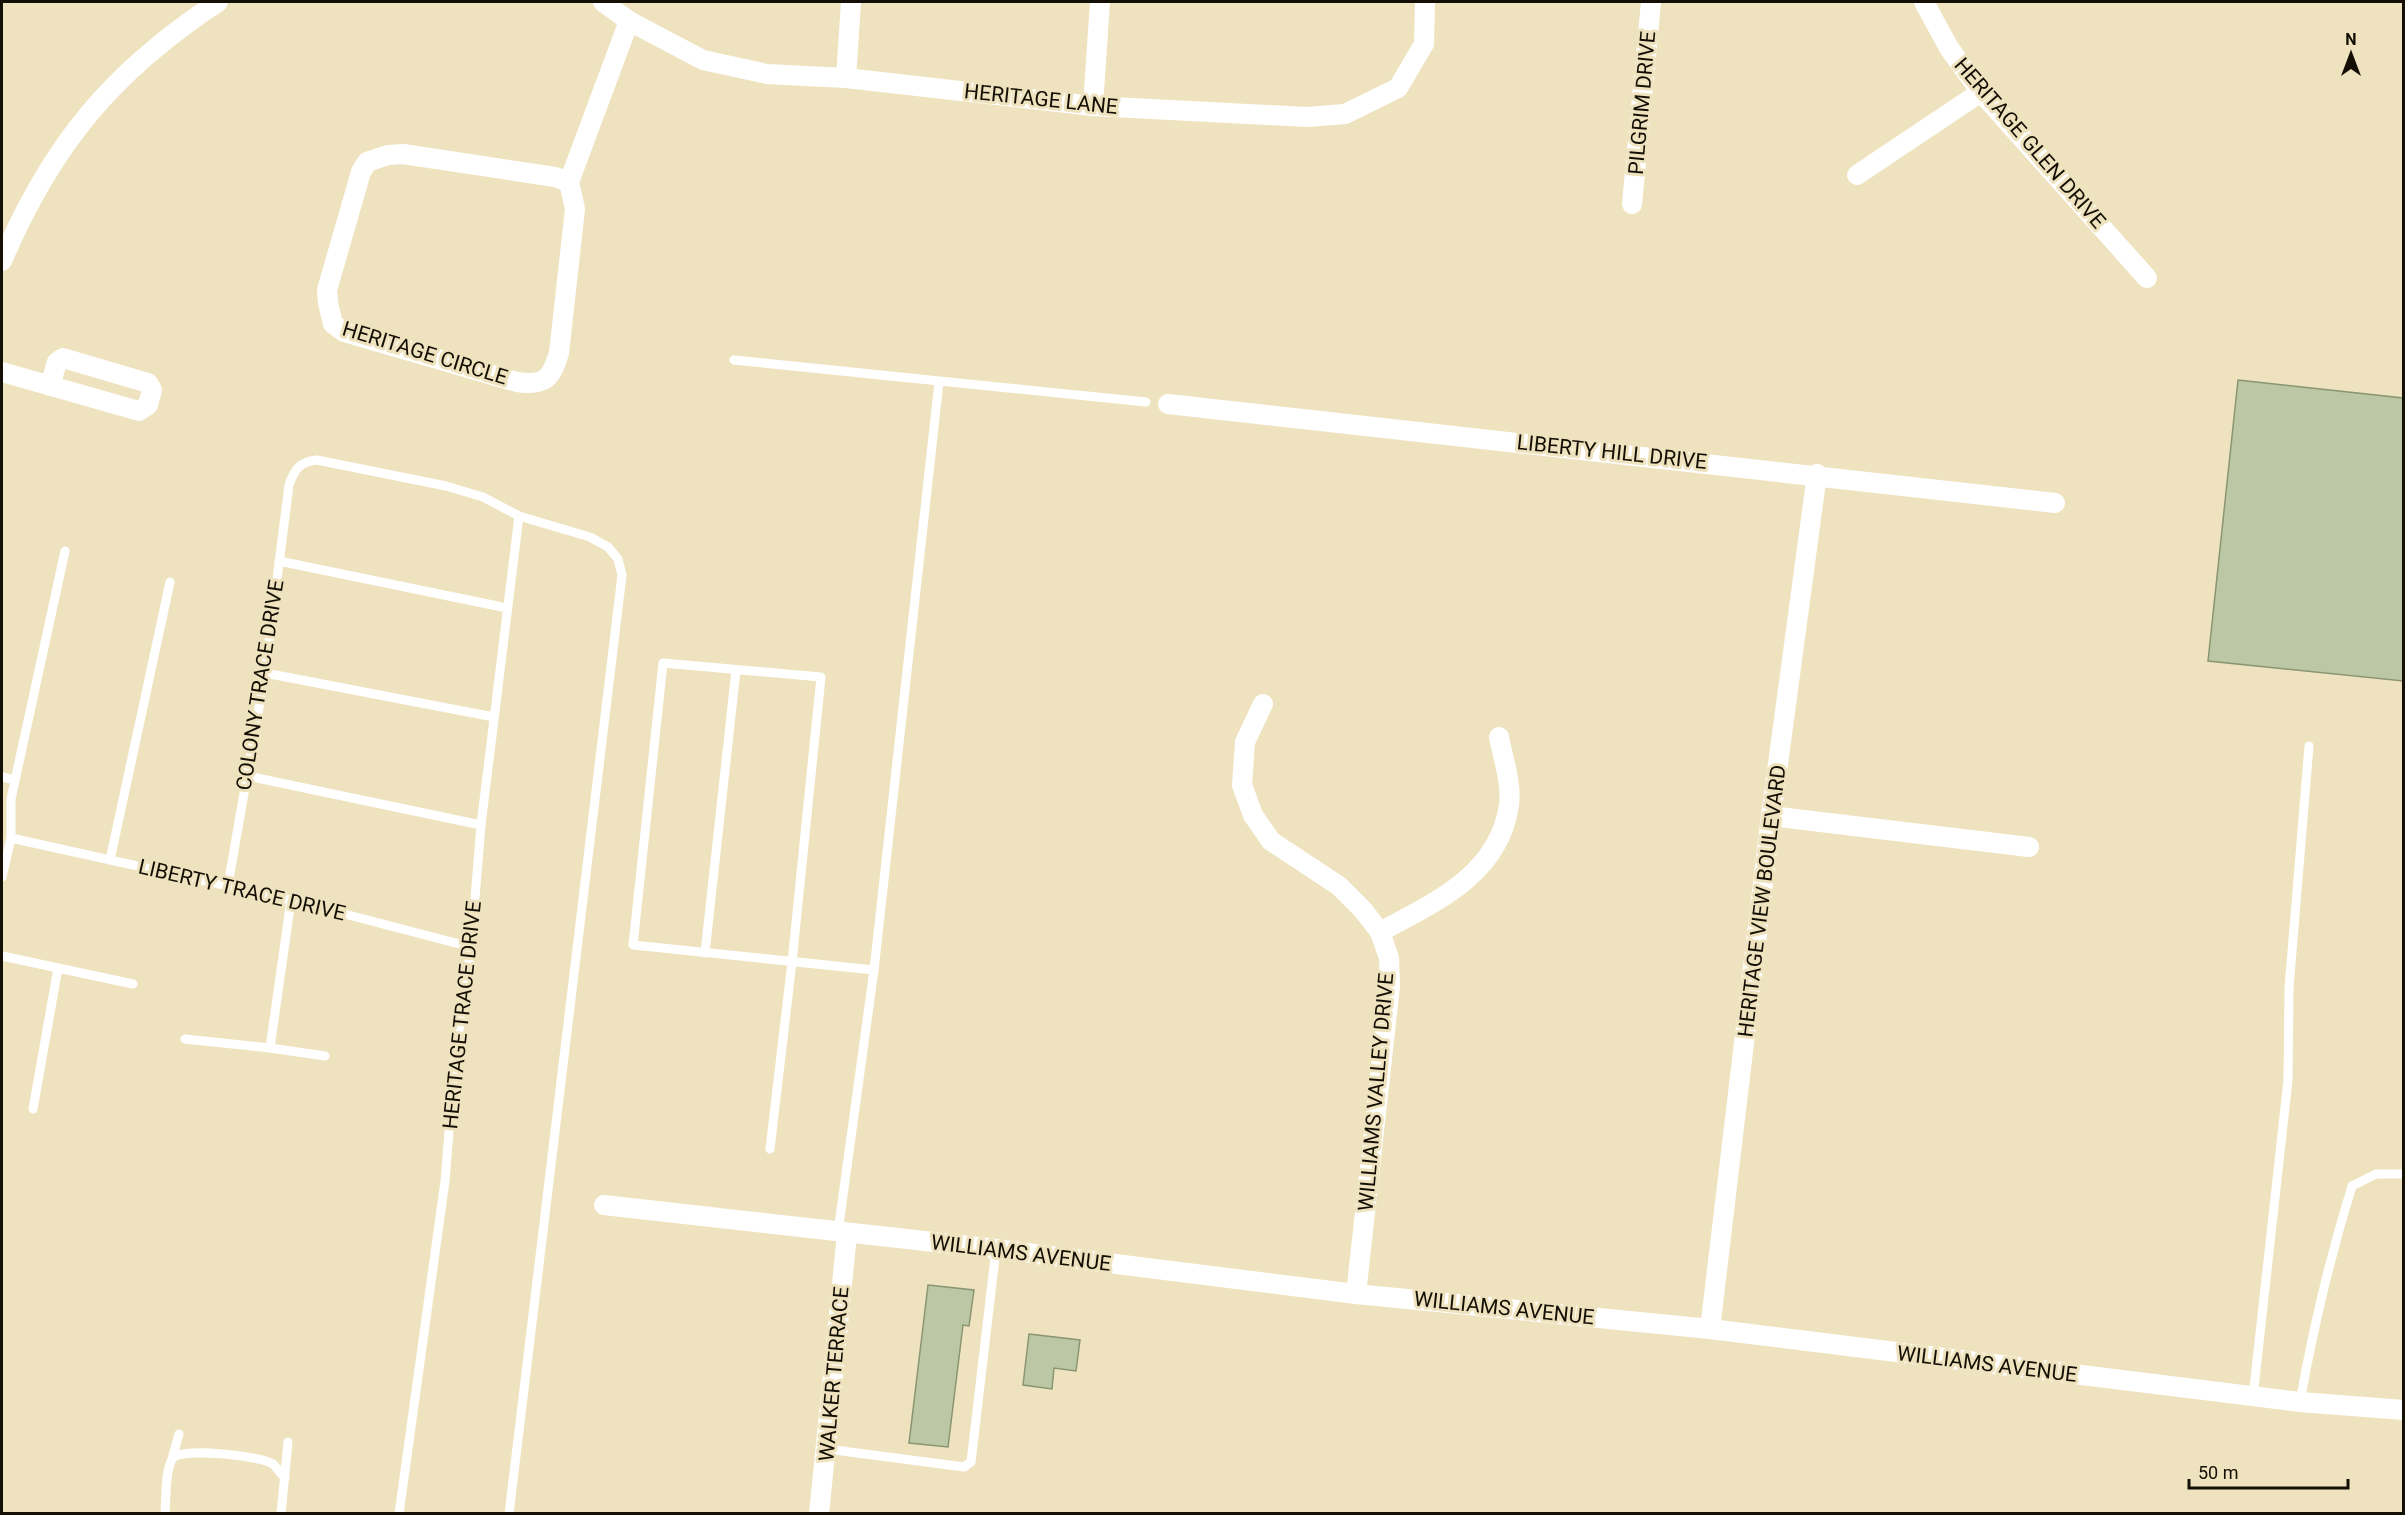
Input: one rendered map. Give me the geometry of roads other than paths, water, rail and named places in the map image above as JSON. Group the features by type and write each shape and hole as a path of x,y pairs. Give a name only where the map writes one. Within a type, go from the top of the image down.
{"street":[{"path":"2,261 34,192 74,131 96,103 129,69 186,23 218,2"},
{"name":"HERITAGE LANE","path":"603,2 629,21 703,60 767,74 846,78 1093,106 1307,117 1345,114 1398,88 1424,44 1425,2"},
{"path":"846,78 851,2"},
{"path":"1093,106 1100,2"},
{"name":"PILGRIM DRIVE","path":"1632,204 1651,2"},
{"name":"HERITAGE GLEN DRIVE","path":"1924,2 1949,48 1981,92 2147,278"},
{"name":"HERITAGE CIRCLE","path":"569,182 555,177 403,154 388,155 367,162 361,172 327,290 333,324 345,332 517,382 531,384 545,381 554,369 559,352 574,209 569,182 629,21"},
{"path":"1857,175 1981,92"},
{"path":"2,372 50,386 139,411 148,405 152,390 148,383 63,358 57,362 50,386"},
{"name":"LIBERTY HILL DRIVE","path":"1168,404 2055,502"},
{"name":"HERITAGE VIEW BOULEVARD","path":"1710,1329 1771,816 1817,474"},
{"name":"WILLIAMS VALLEY DRIVE","path":"1263,704 1245,742 1242,785 1253,815 1271,841 1339,886 1358,905 1380,932 1389,958 1390,986 1356,1294"},
{"path":"1380,932 1440,899 1479,870 1498,841 1509,804 1506,769 1498,737"},
{"path":"1771,816 2029,847"},
{"name":"WILLIAMS AVENUE","path":"604,1205 996,1249 1356,1294 1710,1329 2253,1397 2403,1410"},
{"name":"WALKER TERRACE","path":"819,1514 827,1449 842,1233"}],"lane":[{"path":"734,360 1146,402"},
{"path":"842,1233 874,970 939,382"},
{"name":"COLONY TRACE DRIVE","path":"228,885 265,673 290,484 295,470 304,461 317,460 446,486 483,497 519,516"},
{"path":"508,1514 622,575 618,559 609,547 590,537 519,516"},
{"name":"HERITAGE TRACE DRIVE","path":"399,1514 445,1181 455,1058 471,947 481,825 519,516"},
{"path":"2,877 11,838 11,799 65,551"},
{"path":"279,561 507,608"},
{"path":"110,860 170,582"},
{"path":"770,1149 792,962 821,677 663,663 633,945 705,953 792,962 874,970"},
{"path":"705,953 736,670"},
{"path":"265,673 494,717"},
{"path":"2253,1397 2288,1080 2289,988 2309,746"},
{"path":"247,776 481,825"},
{"path":"2,777 15,780"},
{"name":"LIBERTY TRACE DRIVE","path":"11,838 228,885 471,947"},
{"path":"270,1048 291,900"},
{"path":"2,956 133,984"},
{"path":"33,1109 58,968"},
{"path":"185,1039 325,1056"},
{"path":"2300,1402 2315,1322 2336,1235 2352,1186 2376,1174 2403,1174"},
{"path":"827,1449 964,1467 970,1462 996,1249"},
{"path":"165,1514 168,1475 179,1434"},
{"path":"281,1514 288,1442"},
{"path":"172,1459 180,1453 199,1452 242,1457 272,1463 285,1478"}]}
